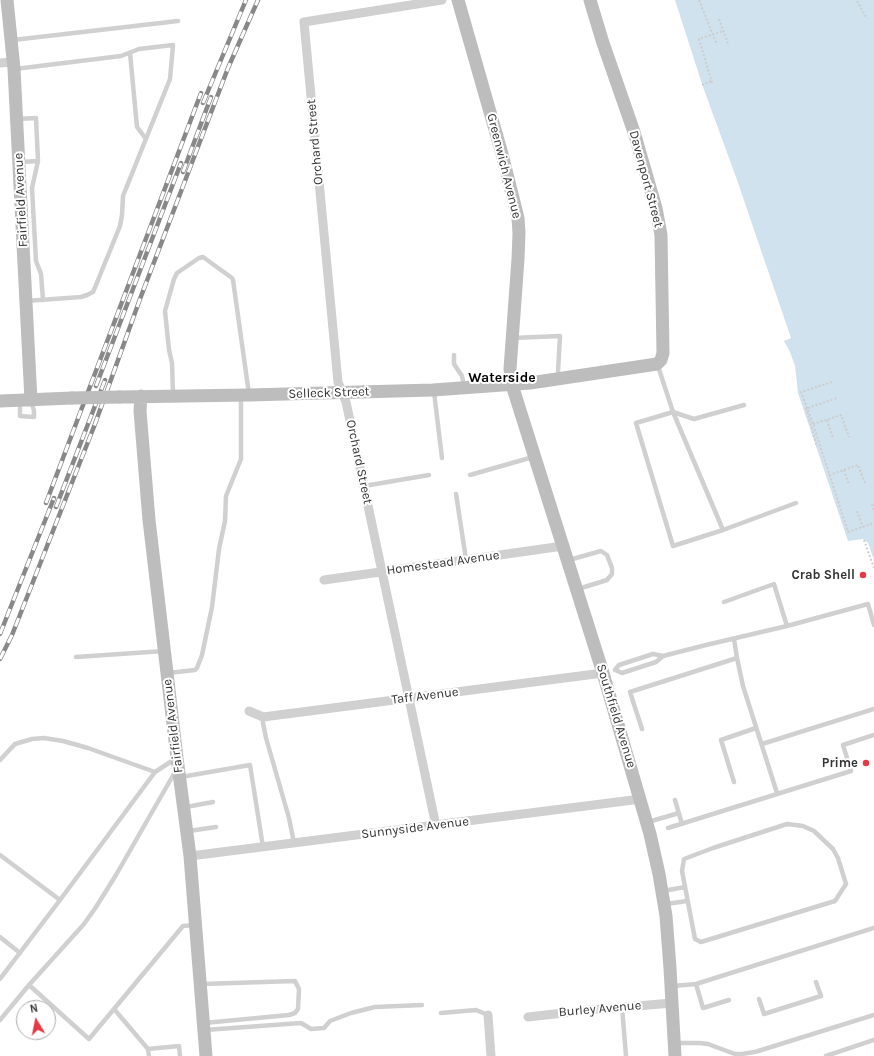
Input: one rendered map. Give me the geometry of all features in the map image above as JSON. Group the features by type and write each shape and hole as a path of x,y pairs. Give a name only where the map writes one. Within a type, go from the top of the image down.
{"main road":[{"name":"Fairfield Avenue","path":"7,0 13,66 26,301 26,400"},
{"name":"Greenwich Avenue","path":"458,0 504,161 518,218 518,259 510,369 512,384"},
{"name":"Davenport Street","path":"590,0 603,43 634,132 656,208 661,235 663,353 661,360 657,364"},
{"name":"Selleck Street","path":"0,401 140,396 433,390 512,384 657,364"},
{"name":"Southfield Avenue","path":"512,384 577,590 609,671 647,823 664,904 671,986 674,1050"},
{"name":"Fairfield Avenue","path":"140,396 149,520 190,856 206,1056"}],"street":[{"name":"Orchard Street","path":"436,826 346,402 338,382 304,22 442,0"},
{"path":"0,63 13,66"},
{"name":"Homestead Avenue","path":"324,580 563,546"},
{"name":"Taff Avenue","path":"263,717 409,699 609,671"},
{"path":"249,711 263,717"},
{"name":"Sunnyside Avenue","path":"190,856 641,799"},
{"name":"Burley Avenue","path":"528,1017 672,1003"},
{"path":"488,1015 491,1056"}],"lane":[{"path":"11,41 178,21"},
{"path":"13,66 121,56 139,49 173,45 170,80 122,196 122,216 120,226 92,292 81,297 26,301"},
{"path":"130,53 137,127 146,139"},
{"path":"16,119 36,118 38,161 32,188 36,261 41,274 44,300"},
{"path":"19,162 38,161"},
{"path":"167,673 195,670 198,668 212,607 225,521 226,496 241,459 246,395 233,280 203,257 177,273 165,311 169,350 172,363 173,396"},
{"path":"512,338 560,336 559,378"},
{"path":"454,355 454,364 462,376 465,388"},
{"path":"657,364 673,412 723,530"},
{"path":"433,390 442,458"},
{"path":"744,405 694,419 673,412 636,423 673,546 723,530 796,503"},
{"path":"470,475 534,457"},
{"path":"364,486 429,474"},
{"path":"456,494 466,559"},
{"path":"567,560 601,551 607,555 612,568 612,574 607,580 577,590"},
{"path":"724,602 774,584 787,626"},
{"path":"609,671 619,664 653,654 663,656 787,626 868,604 874,625"},
{"path":"734,638 743,686 777,793"},
{"path":"76,656 165,651"},
{"path":"609,671 622,673 656,662 663,656"},
{"path":"642,729 630,692 737,658"},
{"path":"762,744 874,709"},
{"path":"263,717 266,738 289,818 294,843"},
{"path":"734,782 720,740 756,728"},
{"path":"668,828 851,771 843,745 874,735"},
{"path":"0,760 14,744 32,739 44,738 88,748 155,772 178,767 250,765 263,847"},
{"path":"0,1020 29,985 84,924 96,907 178,767"},
{"path":"0,978 155,772"},
{"path":"675,800 682,824"},
{"path":"184,807 213,802"},
{"path":"647,823 679,813"},
{"path":"787,824 803,826 814,831 833,849 838,858 846,884 835,901 701,942 695,939 685,887 682,871 684,859 787,824"},
{"path":"187,832 216,827"},
{"path":"0,855 60,900"},
{"path":"662,891 685,887"},
{"path":"664,904 687,901"},
{"path":"29,985 89,1038 183,926 195,925"},
{"path":"671,986 696,984 874,928"},
{"path":"0,937 20,952"},
{"path":"200,984 295,981 299,989 298,1009 295,1013 204,1026"},
{"path":"759,1000 764,1014 821,996 816,982"},
{"path":"696,984 703,1008 729,1000"},
{"path":"204,1026 301,1023 311,1029 324,1028 330,1021 351,1013 375,1007 422,1005"},
{"path":"622,1007 626,1056"},
{"path":"114,1009 148,1049 149,1056"},
{"path":"441,1013 476,1010 488,1015"},
{"path":"674,1050 708,1044 735,1054 755,1052 874,1015"},
{"path":"826,1056 874,1040"},
{"path":"148,1049 179,1046 180,1056"}],"path":[{"path":"700,0 717,45"},
{"path":"857,1 868,19"},
{"path":"719,18 728,44"},
{"path":"702,85 711,82 699,39 723,31"},
{"path":"832,382 801,392 848,532 874,523"},
{"path":"807,407 837,398"},
{"path":"807,407 817,447"},
{"path":"813,424 841,415 849,437"},
{"path":"827,420 833,438"},
{"path":"829,475 858,465 864,482"},
{"path":"844,470 849,485"},
{"path":"872,504 874,511"},
{"path":"857,511 863,527"},
{"path":"864,540 874,568"}],"water":[{"path":"675,0 874,0 874,560 868,543 863,539 848,541 798,393 795,366 784,341 791,338 737,180 703,87"}],"railway":[{"path":"203,103 246,0"},
{"path":"0,659 12,635 95,424 140,299 228,68 258,0"},
{"path":"46,503 201,93"},
{"path":"183,172 211,97"},
{"path":"96,386 181,163"},
{"path":"56,507 105,380"},
{"path":"0,634 54,498"}],"place":[{"name":"Crab Shell","path":"863,575"},
{"name":"Prime","path":"866,763"}],"district":[{"name":"Waterside","path":"502,378"}]}
